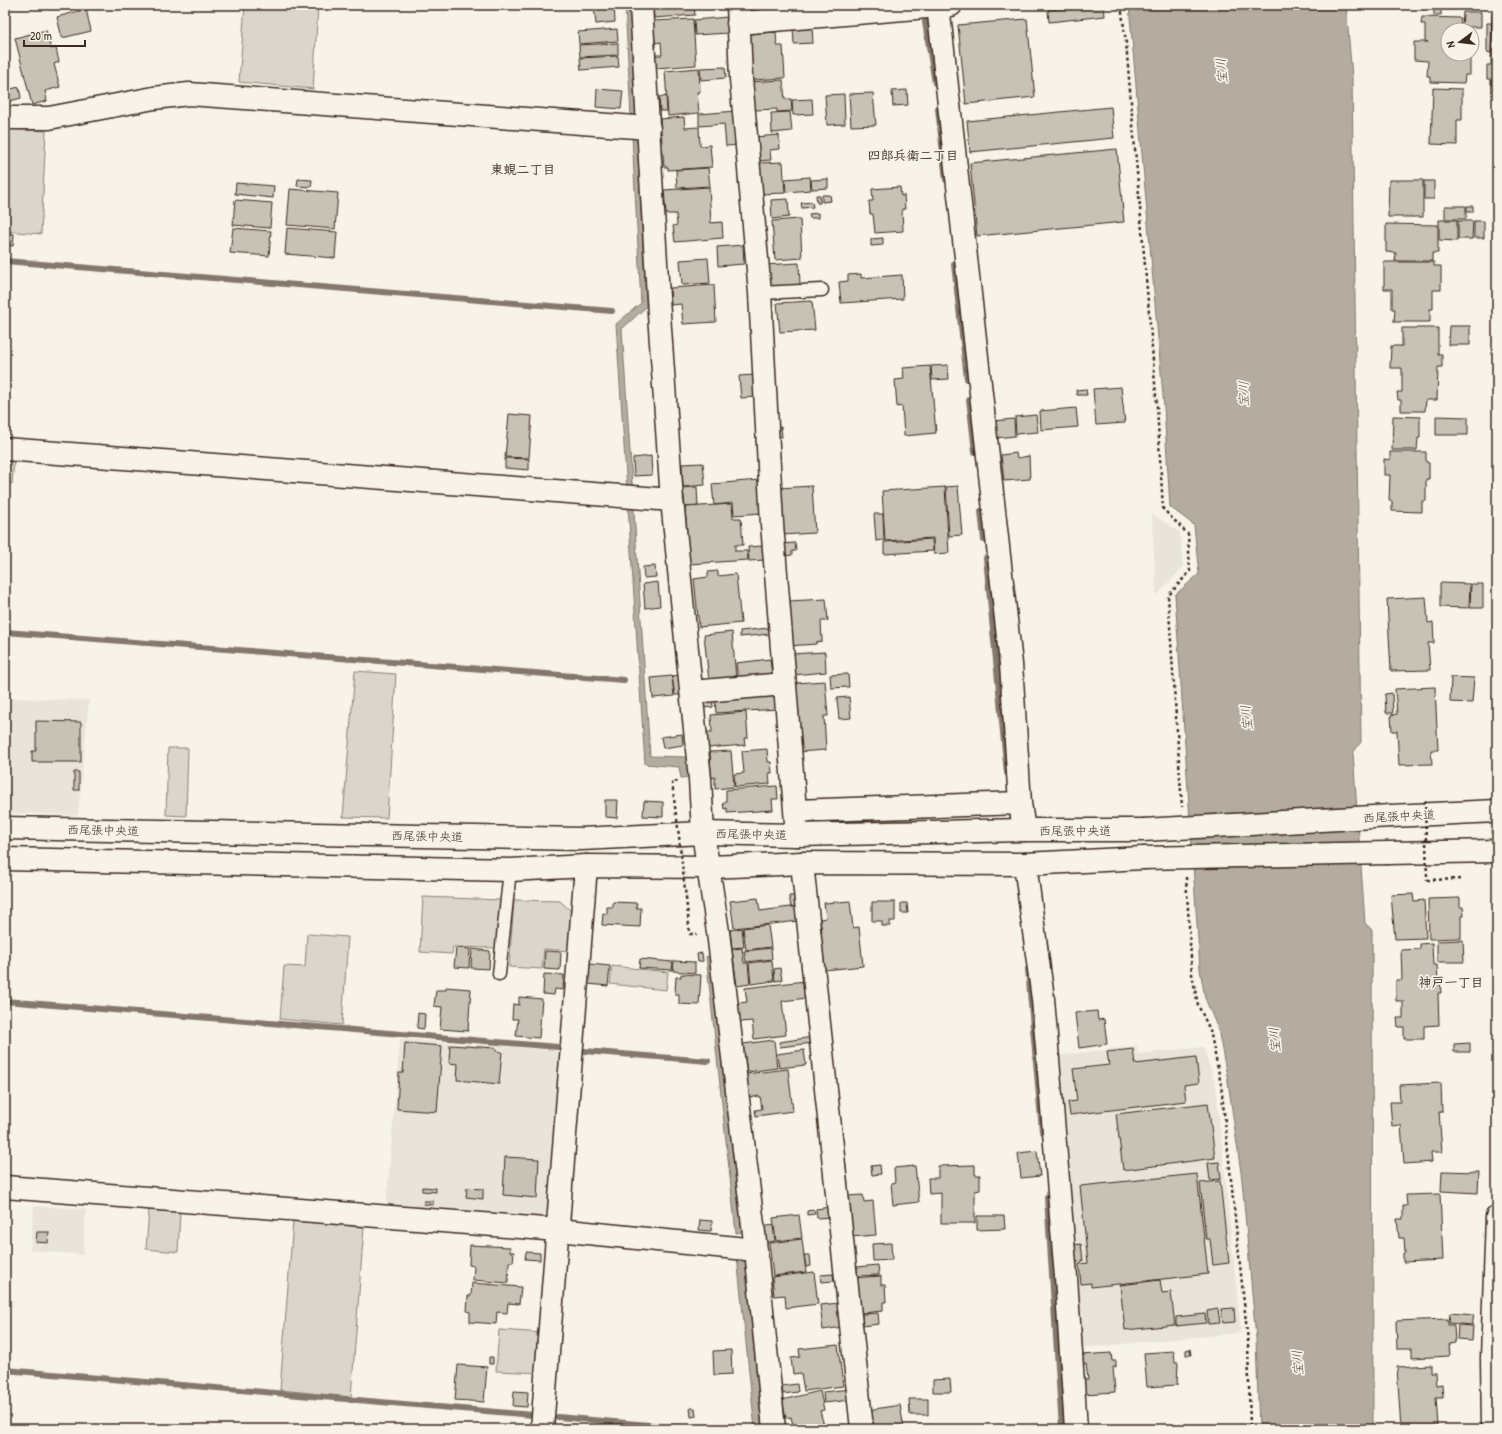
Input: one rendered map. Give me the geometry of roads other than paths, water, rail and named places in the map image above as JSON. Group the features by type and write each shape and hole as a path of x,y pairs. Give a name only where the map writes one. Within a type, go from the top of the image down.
{"street":[{"path":"642,5 639,127 659,314 672,500 692,692 703,833 709,867 756,1250 774,1429"},
{"path":"797,835 772,524 760,293 738,14 942,5 1011,664 1020,803 1024,830"},
{"path":"5,118 49,118 154,98 188,94 639,127"},
{"path":"5,449 672,500"},
{"path":"692,692 784,684"},
{"path":"795,811 1020,803"},
{"name":"西尾張中央道","path":"5,828 581,839 703,833 797,835 1024,830 1143,830 1497,811"},
{"path":"5,859 510,870 586,866 709,867 802,862 1025,864 1143,858 1497,851"},
{"path":"802,862 862,1429"},
{"path":"1025,864 1043,999 1066,1277 1076,1429"},
{"path":"542,1429 586,866"},
{"path":"5,1187 558,1230 756,1250"},
{"path":"1493,1429 1492,1358 1497,1217"}],"lane":[{"path":"760,293 822,290"},
{"path":"499,974 510,870"}],"water":[{"path":"625,5 630,5 646,307 622,329 650,756 686,757 689,777 681,778 679,767 645,764 616,324 641,303"},
{"name":"宝川","path":"1129,5 1346,5 1352,77 1361,742 1353,753 1365,923 1372,930 1373,1429 1259,1429 1256,1338 1242,1180 1228,1081 1218,1029 1205,998 1200,969 1175,595 1199,574 1194,525 1170,507 1164,407"},
{"path":"706,956 711,958 742,1232 736,1233"},
{"path":"737,1257 745,1257 762,1429 755,1429"}],"waterway":[{"path":"925,22 935,83"},
{"path":"938,109 946,180"},
{"path":"5,261 612,311"},
{"path":"954,264 967,379"},
{"path":"969,399 975,452"},
{"path":"981,511 984,540"},
{"path":"986,558 1007,773"},
{"path":"5,632 624,680"},
{"path":"1028,969 1042,1131"},
{"path":"5,1001 558,1047"},
{"path":"584,1051 708,1061"},
{"path":"1047,1197 1062,1429"},
{"path":"5,1370 533,1415"},
{"path":"558,1417 694,1429"}],"district":[{"name":"四郎兵衛二丁目","path":"913,155"},
{"name":"東蜆二丁目","path":"523,169"},
{"name":"神戸一丁目","path":"1451,982"}]}
